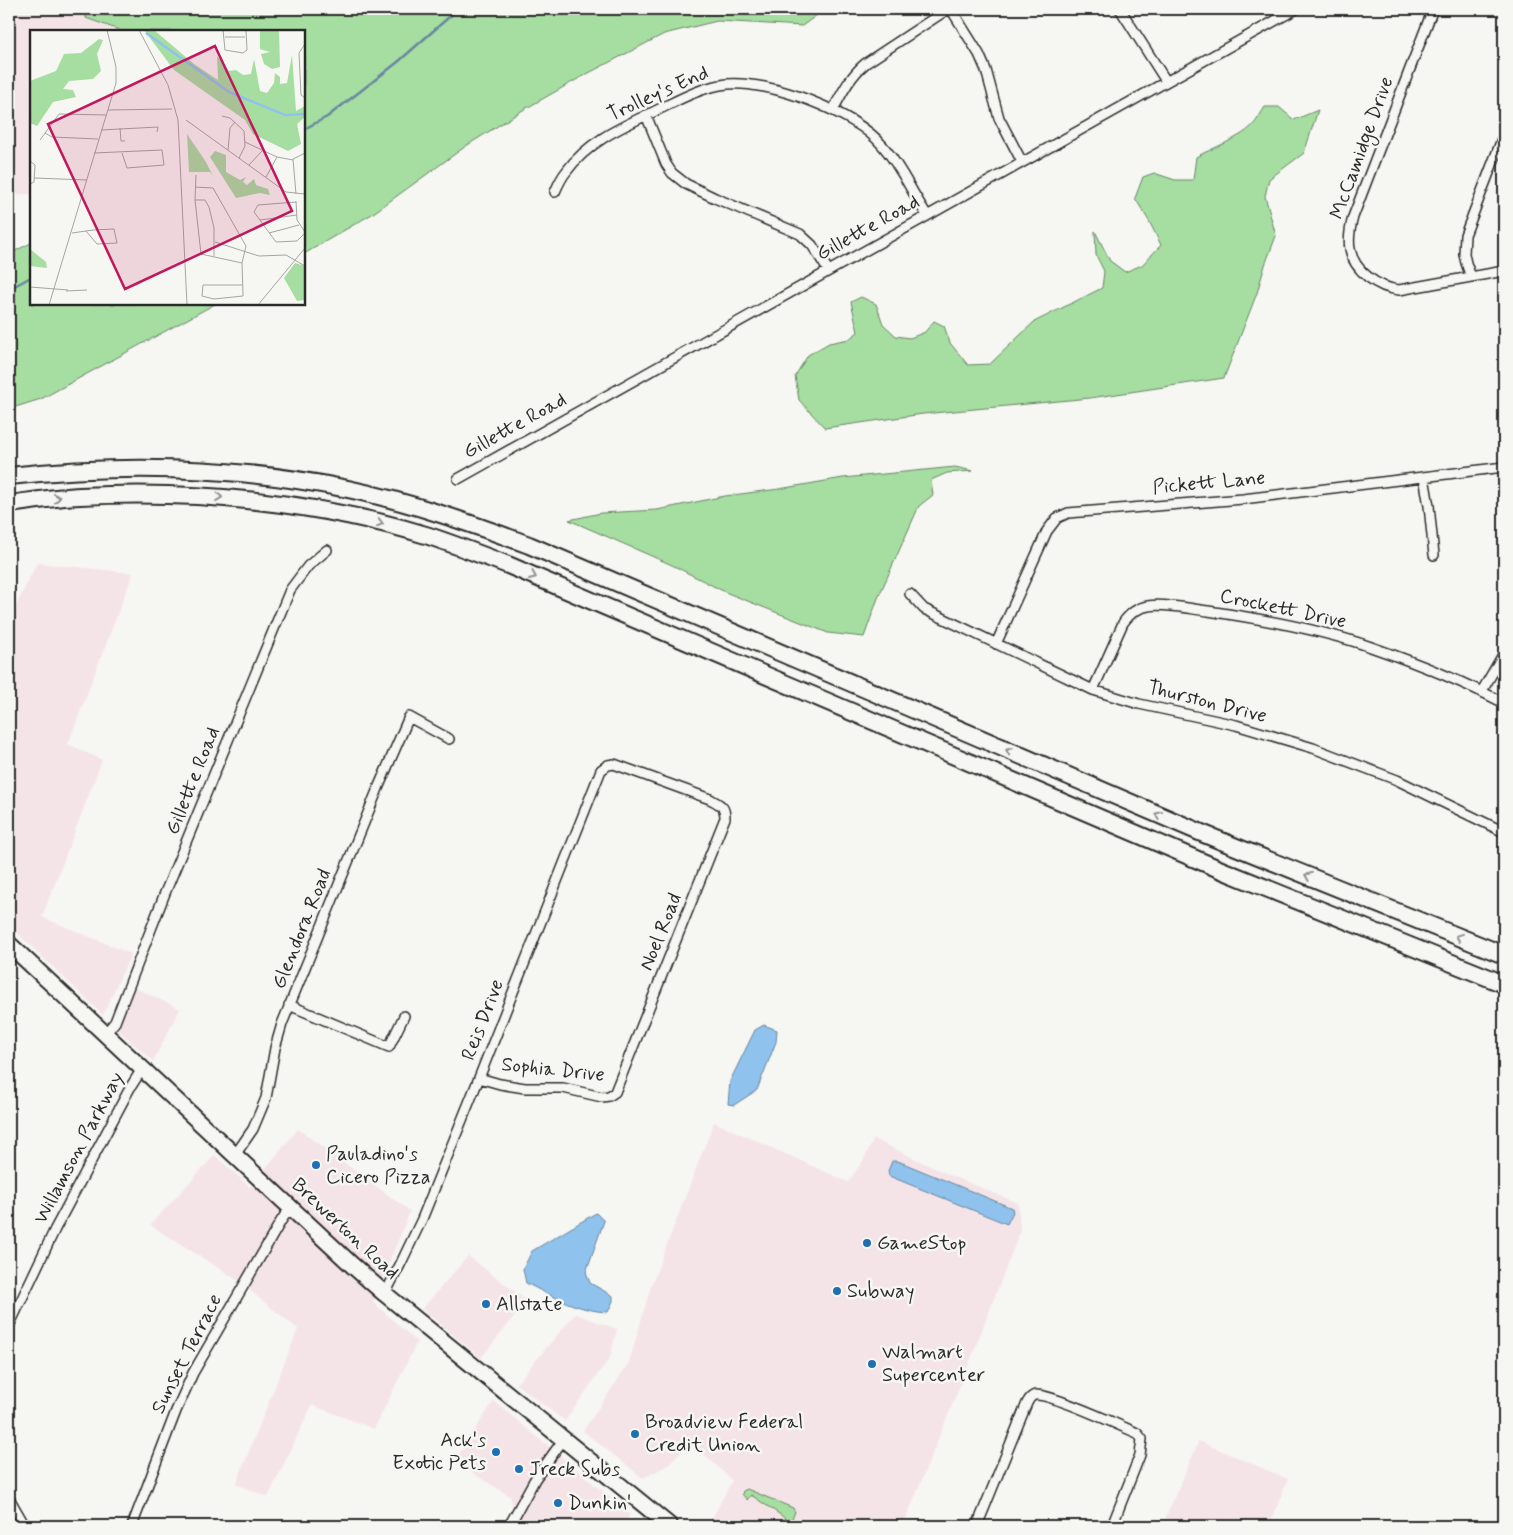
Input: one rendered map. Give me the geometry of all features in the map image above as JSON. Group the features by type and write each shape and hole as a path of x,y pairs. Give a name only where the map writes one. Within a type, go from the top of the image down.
{"highway":[{"path":"9,476 92,469 160,468 233,472 314,482 455,518 538,549 1204,834 1504,955"},
{"path":"9,504 78,496 129,494 207,496 330,512 428,536 508,565 1219,869 1504,984"}],"main road":[{"name":"Brewerton Road","path":"9,944 385,1294 670,1526"}],"street":[{"path":"833,110 846,86 866,63 950,9 979,54 986,70 1000,118 1022,162"},
{"path":"1120,9 1166,81"},
{"name":"Gillette Road","path":"458,479 1296,9"},
{"name":"McCamidge Drive","path":"1433,9 1353,217 1350,232 1350,250 1359,268 1370,279 1392,289 1399,290 1504,271"},
{"name":"Trolley's End","path":"555,192 564,173 581,154 599,139 711,87 727,84 745,84 768,87 833,110 864,128 883,145 927,215"},
{"path":"646,116 666,164 672,173 686,184 715,198 800,234 812,245 828,270"},
{"path":"1472,277 1464,254 1466,235 1504,134"},
{"name":"Pickett Lane","path":"996,644 1047,531 1057,518 1068,513 1243,498 1504,467"},
{"path":"1424,477 1430,506 1434,555"},
{"name":"Gillette Road","path":"105,1034 115,1022 169,884 290,590 308,566 327,550"},
{"name":"Thurston Drive","path":"910,594 924,609 1093,690 1139,704 1236,725 1336,756 1397,780 1504,832"},
{"name":"Crockett Drive","path":"1093,690 1129,615 1140,608 1156,606 1237,615 1327,634 1380,650 1448,676 1504,703"},
{"path":"1482,691 1504,653"},
{"name":"Glendora Road","path":"235,1156 253,1129 266,1098 275,1048 289,1005 409,717 449,739"},
{"name":"Noel Road","path":"614,764 710,799 720,804 725,810 725,818 618,1084"},
{"name":"Reis Drive","path":"385,1294 422,1219 599,774 608,765 614,764"},
{"path":"289,1005 389,1047 404,1016"},
{"name":"Willamson Parkway","path":"9,1326 56,1230 130,1088 142,1069"},
{"name":"Sophia Drive","path":"479,1078 525,1088 563,1088 602,1097 609,1096 615,1092 618,1084"},
{"name":"Sunset Terrace","path":"132,1526 176,1411 193,1373 281,1221 285,1215 294,1210"},
{"path":"977,1526 1027,1402 1032,1396 1037,1395 1045,1396 1128,1429 1137,1433 1142,1440 1140,1456 1112,1526"},
{"path":"509,1526 534,1479 563,1440"},
{"path":"9,1498 25,1526"}],"shaded area":[{"path":"9,9 63,9 119,30 30,30 30,194 9,195"},
{"path":"37,563 133,573 68,744 102,760 42,917 131,954 103,1015 9,925 9,620"},
{"path":"131,986 180,1009 153,1061 115,1027"},
{"path":"714,1122 848,1182 863,1161 874,1139 945,1173 1018,1203 1020,1231 903,1526 708,1526 732,1481 692,1442 668,1465 643,1478 583,1431 629,1363 650,1289"},
{"path":"298,1129 410,1211 373,1302 417,1342 374,1429 312,1405 268,1497 236,1484 298,1329 233,1277 150,1225 215,1155 250,1187"},
{"path":"468,1256 527,1301 481,1358 422,1309"},
{"path":"575,1314 617,1329 610,1357 565,1421 516,1384"},
{"path":"494,1401 630,1514 624,1526 535,1526 516,1515 510,1496 454,1462"},
{"path":"1199,1441 1288,1479 1269,1526 1162,1526"}],"green space":[{"path":"85,9 825,9 802,26 717,21 664,34 523,110 466,146 372,214 305,253 305,30 119,30 86,18"},
{"path":"1265,107 1279,107 1294,120 1318,110 1304,153 1269,179 1265,196 1276,236 1257,293 1224,378 1090,398 923,414 825,428 799,400 795,376 808,355 829,343 849,339 858,332 851,302 861,297 876,304 883,324 896,336 910,338 925,332 934,321 944,326 950,343 968,365 990,364 1034,322 1102,288 1104,271 1096,255 1095,231 1110,261 1125,272 1142,265 1161,245 1135,198 1143,177 1154,173 1175,180 1193,180 1196,157 1247,131 1256,122"},
{"path":"30,244 30,305 213,305 41,399 9,409 9,254"},
{"path":"955,467 973,471 947,473 931,480 933,495 919,506 878,598 864,637 828,633 725,592 672,565 569,520 601,513 657,510 725,496 843,478"},
{"path":"747,1489 793,1508 795,1512 792,1519 787,1523 782,1523 785,1518 751,1495 747,1500 742,1494"}],"water":[{"path":"764,1025 777,1030 776,1042 757,1090 734,1105 728,1104 730,1081 755,1030"},
{"path":"892,1161 898,1161 1012,1208 1013,1212 1007,1224 889,1176 888,1171"},
{"path":"596,1213 604,1221 586,1272 590,1283 613,1296 608,1312 586,1309 555,1298 526,1283 523,1269 532,1251"}],"waterway":[{"path":"305,128 327,117 398,62 458,9"},
{"path":"9,289 30,278"}],"place":[{"name":"Pauladino's Cicero Pizza","path":"316,1165"},
{"name":"GameStop","path":"867,1243"},
{"name":"Subway","path":"837,1291"},
{"name":"Allstate","path":"486,1304"},
{"name":"Walmart Supercenter","path":"872,1364"},
{"name":"Broadview Federal Credit Union","path":"635,1434"},
{"name":"Ack's Exotic Pets","path":"496,1452"},
{"name":"Jreck Subs","path":"519,1469"},
{"name":"Dunkin'","path":"558,1503"}]}
